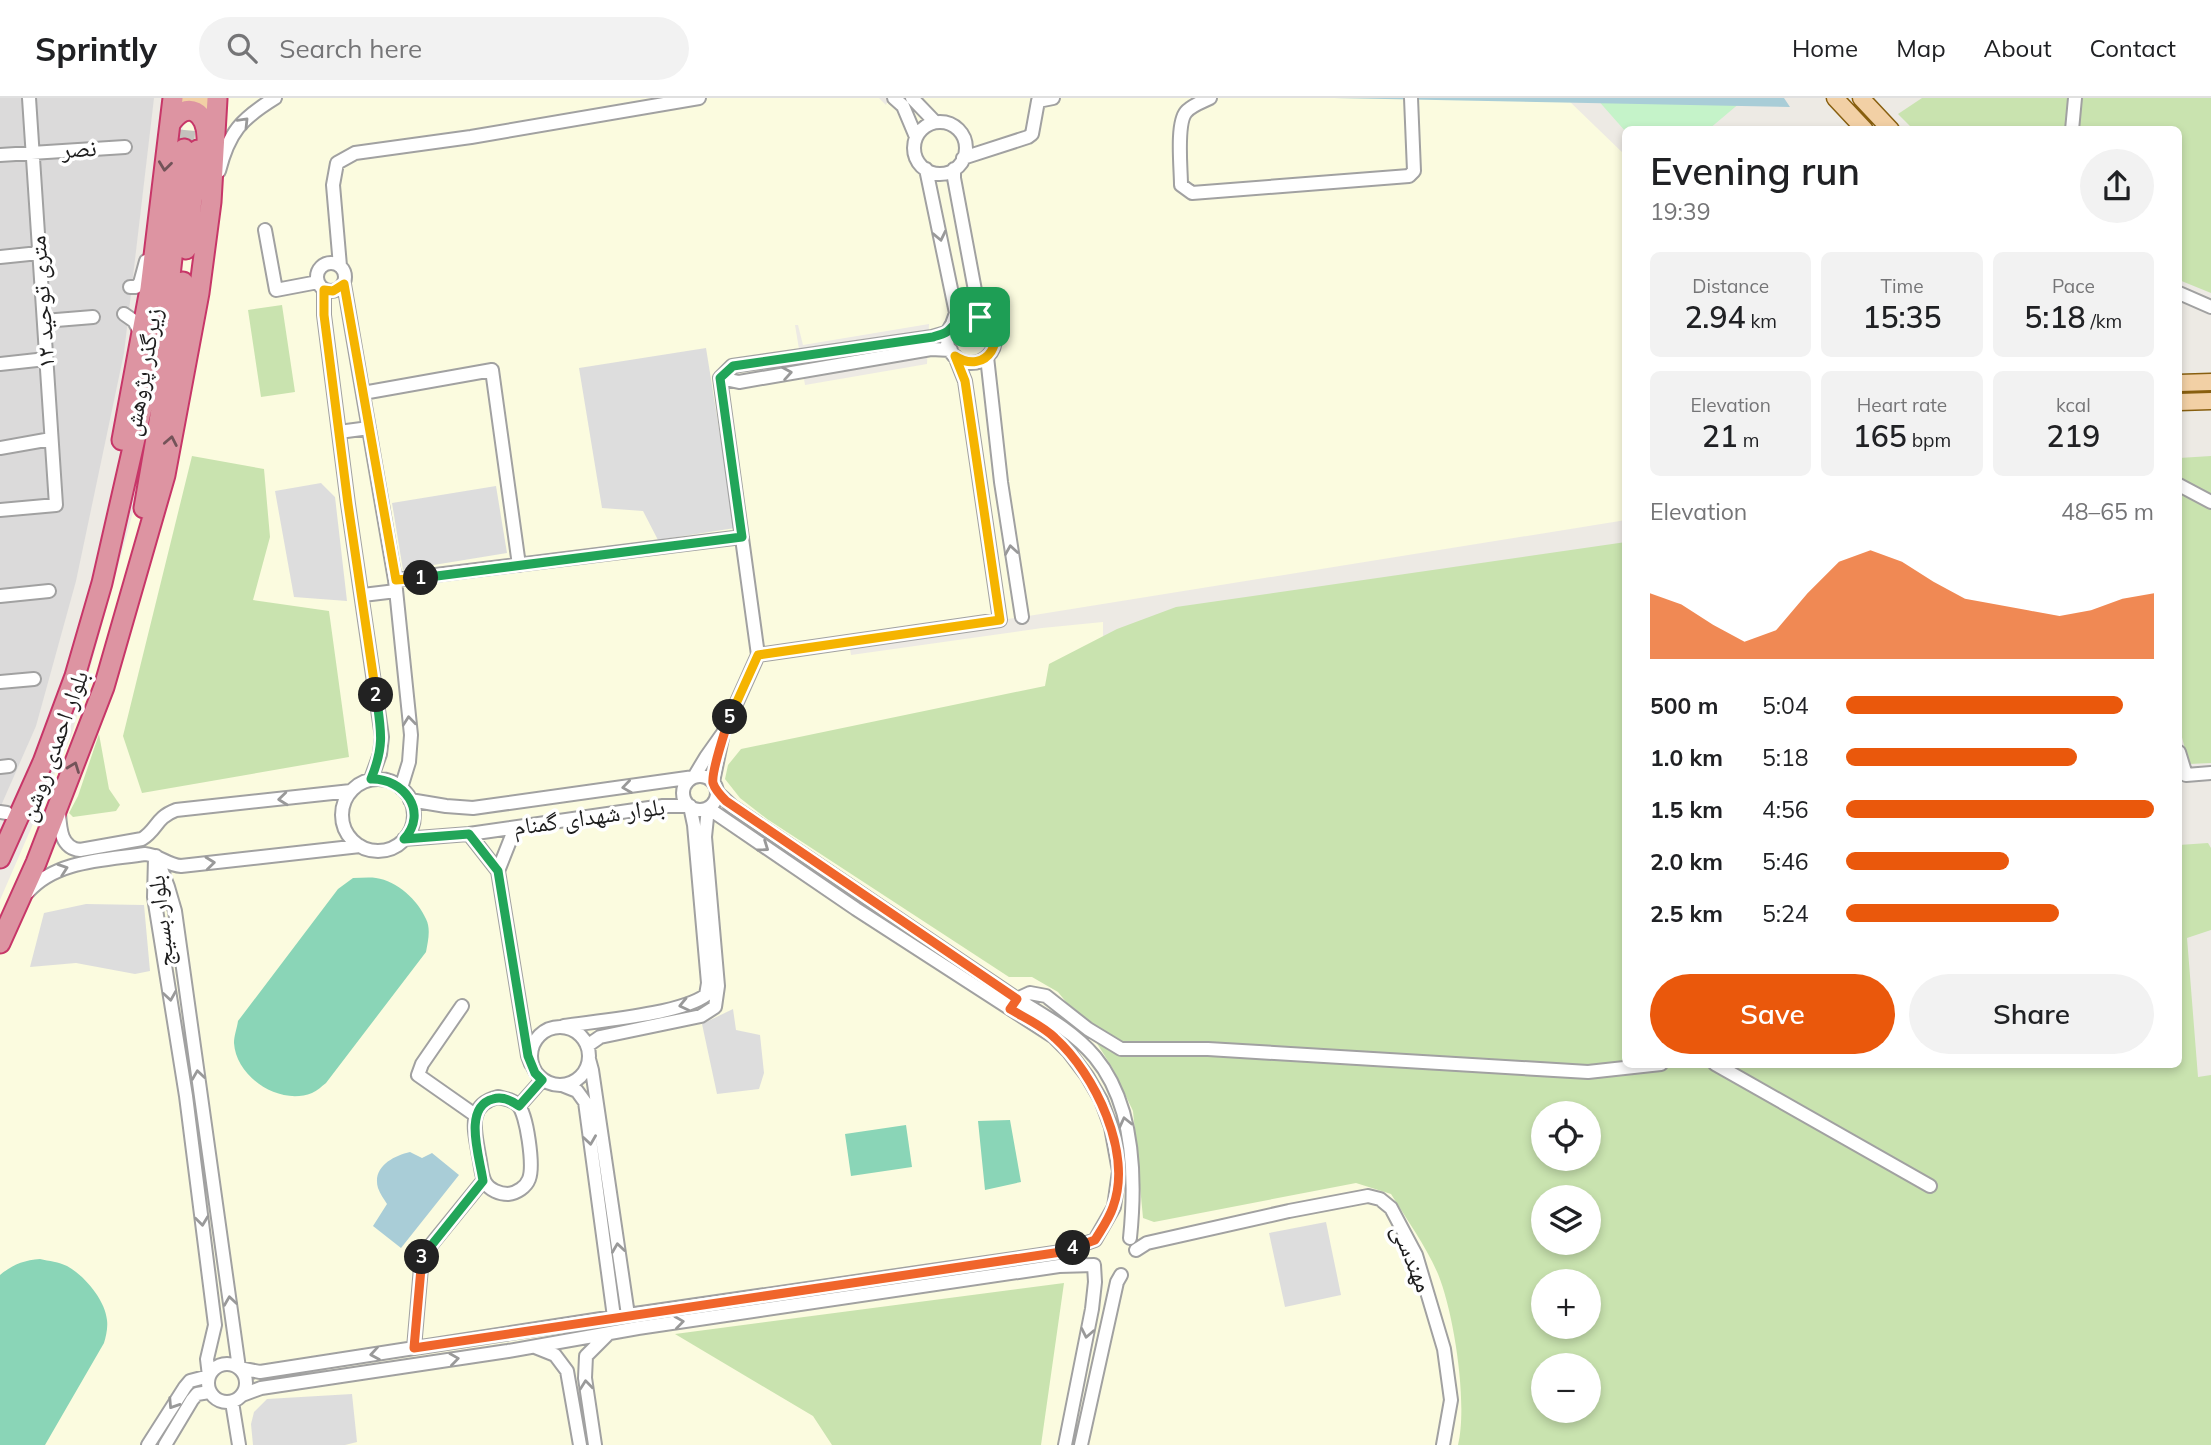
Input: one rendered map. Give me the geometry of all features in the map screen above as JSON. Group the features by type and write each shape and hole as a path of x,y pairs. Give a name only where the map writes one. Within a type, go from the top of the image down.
{"highway":[{"path":"102,583 109,513 150,289 173,98"},
{"path":"128,602 165,475 199,293 211,202 217,98"},
{"path":"170,124 179,114 185,112 198,113 204,119 208,128 206,163 212,175"},
{"name":"زیرگذر پژوهش","path":"102,583 168,294 191,149 181,295 128,602"},
{"name":"بلوار احمدی روشن","path":"0,858 6,818 43,762 75,676 102,583"},
{"name":"بلوار احمدی روشن","path":"0,943 59,807 104,687 128,602"}],"main road":[{"path":"180,98 198,104 217,98"},
{"path":"1835,98 1861,126"},
{"path":"1861,98 1887,126"},
{"path":"2182,383 2211,382"},
{"path":"2183,405 2211,401"}],"street":[{"name":"۱۲ متری توحید","path":"0,510 56,505 29,98"},
{"path":"211,202 222,161 241,122 275,98"},
{"path":"401,788 409,762 411,736 396,585 344,284 345,274 340,266 333,185 337,163 355,153 471,137 699,98"},
{"path":"894,98 903,106 916,137"},
{"path":"912,98 935,122"},
{"path":"964,158 965,142 958,129 951,124 935,122 927,125 916,137 916,159 926,169 940,174 954,169 964,158 1028,137 1038,101 1053,98"},
{"path":"1210,98 1185,113 1181,122 1181,185 1192,193 1409,176 1414,172 1411,98"},
{"path":"2072,126 2075,98"},
{"name":"نصر","path":"0,155 125,146"},
{"path":"758,655 1000,620 965,381 948,344 956,313 926,169"},
{"path":"954,169 980,317"},
{"path":"130,287 140,284 160,207"},
{"path":"265,230 276,290 321,286 333,291 344,284"},
{"path":"0,257 39,253"},
{"path":"340,266 331,263 323,266 318,273 382,737 380,754 371,779"},
{"path":"2182,294 2211,307"},
{"path":"124,314 134,321 142,335"},
{"path":"966,316 980,317 992,327 995,335 995,343 987,357 974,363 967,362 953,353 930,349 739,382 720,378 733,366 933,337 950,330 960,318 966,316"},
{"path":"44,321 93,317"},
{"path":"810,355 811,369"},
{"path":"987,357 1001,482 1022,617"},
{"path":"0,364 46,359"},
{"path":"363,393 492,370 519,565"},
{"path":"531,1063 532,1045 537,1036 545,1030 654,1012 697,1002 706,995 708,983 694,824 690,806 684,798 684,788 723,733 758,655 720,378"},
{"path":"339,432 369,428"},
{"path":"0,448 51,439"},
{"path":"2182,487 2211,502"},
{"path":"363,595 396,585 519,565 742,537"},
{"path":"0,596 49,591"},
{"path":"0,682 34,679"},
{"path":"690,806 708,808 715,801 723,733"},
{"path":"2182,762 2186,775 2211,774"},
{"path":"694,777 704,776 733,807 1014,1004 1068,1051 1101,1100 1111,1127 1119,1171 1114,1207 1095,1240 1061,1252 260,1372 222,1364 209,1376 209,1392 219,1401 237,1399 261,1388 534,1347 609,1333 1059,1266 1094,1265 1092,1309 1065,1445"},
{"name":"بلوار شهدای گمنام","path":"410,800 473,808 694,777"},
{"path":"14,913 32,887 57,871 111,859 145,854 156,856 170,865 181,866 360,846 380,851 391,848 404,839 412,826 414,816 410,800 401,788 382,779 371,779 360,783 351,791 343,804 342,816 344,828 360,846"},
{"path":"59,807 60,829 64,841 73,849 80,850 142,839 163,816 176,810 351,791"},
{"name":"بلوار شهدای گمنام","path":"404,839 469,834 663,806 690,806"},
{"path":"708,808 856,909 1014,1004"},
{"path":"562,1085 572,1083 580,1077 586,1069 588,1052 600,1037 701,1016 715,1007 718,986 705,837 708,808"},
{"path":"498,871 515,828"},
{"path":"469,834 498,871 531,1063 535,1073 542,1080 577,1091 585,1102 614,1317"},
{"name":"بلوار بسیج","path":"156,856 169,887 175,911 239,1368"},
{"name":"بلوار بسیج","path":"156,856 154,897 186,1096 215,1325 207,1359 209,1376"},
{"path":"1014,1004 1030,993 1045,996 1087,1029 1121,1049 1208,1049 1588,1072 1624,1068"},
{"name":"مهندسی","path":"1014,1004 1065,1028 1095,1057 1116,1091 1127,1126 1133,1244 1368,1196 1380,1199 1391,1208 1416,1255 1444,1349 1451,1400 1443,1445"},
{"path":"462,1006 422,1064 418,1075 475,1115"},
{"path":"564,1026 578,1033 588,1052 593,1070 628,1315"},
{"path":"1722,1068 1930,1186"},
{"path":"519,1106 542,1080"},
{"path":"498,1097 519,1106 524,1115 530,1178 518,1191 507,1194 495,1191 483,1181 475,1115 483,1103 498,1097"},
{"path":"414,1348 422,1256 483,1181"},
{"path":"1082,1445 1117,1282 1121,1275"},
{"path":"595,1445 585,1378 586,1356 609,1333"},
{"path":"534,1347 555,1355 567,1371 580,1445"},
{"path":"239,1368 246,1378 245,1390 237,1399 239,1445"},
{"path":"148,1445 190,1381 209,1376"},
{"path":"165,1445 192,1400 197,1394 209,1392"}],"shaded area":[{"path":"0,98 154,98 124,353 76,581 36,726 0,808"},
{"path":"180,98 879,98 886,105 889,98 1566,98 1622,152 1622,521 1022,617 849,642 851,655 1103,622 1103,690 1315,1118 1531,1314 1531,1339 1564,1339 1586,1353 1531,1353 1531,1423 1601,1423 1601,1363 1728,1445 0,1445 0,900 72,734 133,512 188,188","holes":["929,324 927,364 805,385 795,325 798,325 803,345"]},
{"path":"706,348 735,528 658,540 643,511 602,508 579,368"},
{"path":"321,483 335,497 347,601 294,597 275,491"},
{"path":"496,486 507,553 403,570 392,503"},
{"path":"86,904 144,905 150,971 135,974 76,963 30,967 44,913"},
{"path":"733,1009 736,1030 760,1035 764,1073 759,1089 717,1094 702,1024"},
{"path":"1326,1222 1341,1295 1285,1307 1269,1233"},
{"path":"352,1394 357,1442 345,1445 253,1445 251,1424 254,1412 267,1399"}],"green space":[{"path":"1596,98 1735,98 1741,102 1713,126 1622,127"},
{"path":"1922,98 2211,98 2211,293 2182,281 2182,126 1910,126 1898,114"},
{"path":"282,305 295,392 261,397 248,310"},
{"path":"192,456 264,469 270,537 253,600 329,611 349,757 142,793 123,736"},
{"path":"2211,456 2211,763 2189,764 2182,737 2182,458"},
{"path":"1622,543 1622,1068 2182,1068 2182,845 2208,843 2211,848 2211,930 2187,938 2198,1077 2211,1075 2211,1445 1458,1445 1461,1406 1458,1359 1444,1291 1428,1253 1391,1194 1356,1183 1154,1222 1143,1218 1133,1111 1113,1069 1088,1029 1058,992 1032,977 1009,977 767,819 740,798 725,779 728,765 741,749 1045,686 1049,664 1117,629 1176,607"},
{"path":"99,734 109,789 120,805 116,811 73,817 69,813 78,796"},
{"path":"353,878 384,880 399,887 412,898 428,923 426,952 326,1083 314,1092 299,1096 273,1092 261,1086 242,1067 234,1043 238,1021 338,889"},
{"path":"1010,1120 1021,1182 985,1190 978,1121"},
{"path":"906,1125 912,1167 851,1176 845,1134"},
{"path":"40,1259 67,1266 87,1282 105,1312 106,1335 104,1343 45,1445 0,1445 0,1275 18,1264"},
{"path":"1064,1283 1041,1445 832,1445 813,1416 675,1334"}],"water":[{"path":"1334,98 1784,98 1790,107"},
{"path":"410,1152 422,1158 432,1153 459,1175 401,1248 373,1226 387,1204 377,1181 385,1164"}],"tunnel":[{"path":"184,149 189,98"}],"route":[{"path":"344,284 396,580 742,537 720,378 733,366 933,337 949,332 960,318 980,317 992,327 995,335 992,351 981,361 974,363 955,356 965,381 1000,620 758,655 723,733 713,782 717,792 733,807 1017,999 1010,1009 1054,1037 1068,1051 1101,1100 1111,1127 1119,1171 1114,1207 1095,1240 1061,1252 414,1348 422,1256 483,1181 475,1128 478,1108 490,1099 498,1097 519,1106 542,1080 535,1073 528,1056 498,871 469,834 404,839 412,826 414,816 408,796 392,782 371,779 378,762 382,737 348,504 324,315 324,290 338,290 344,284"}]}
